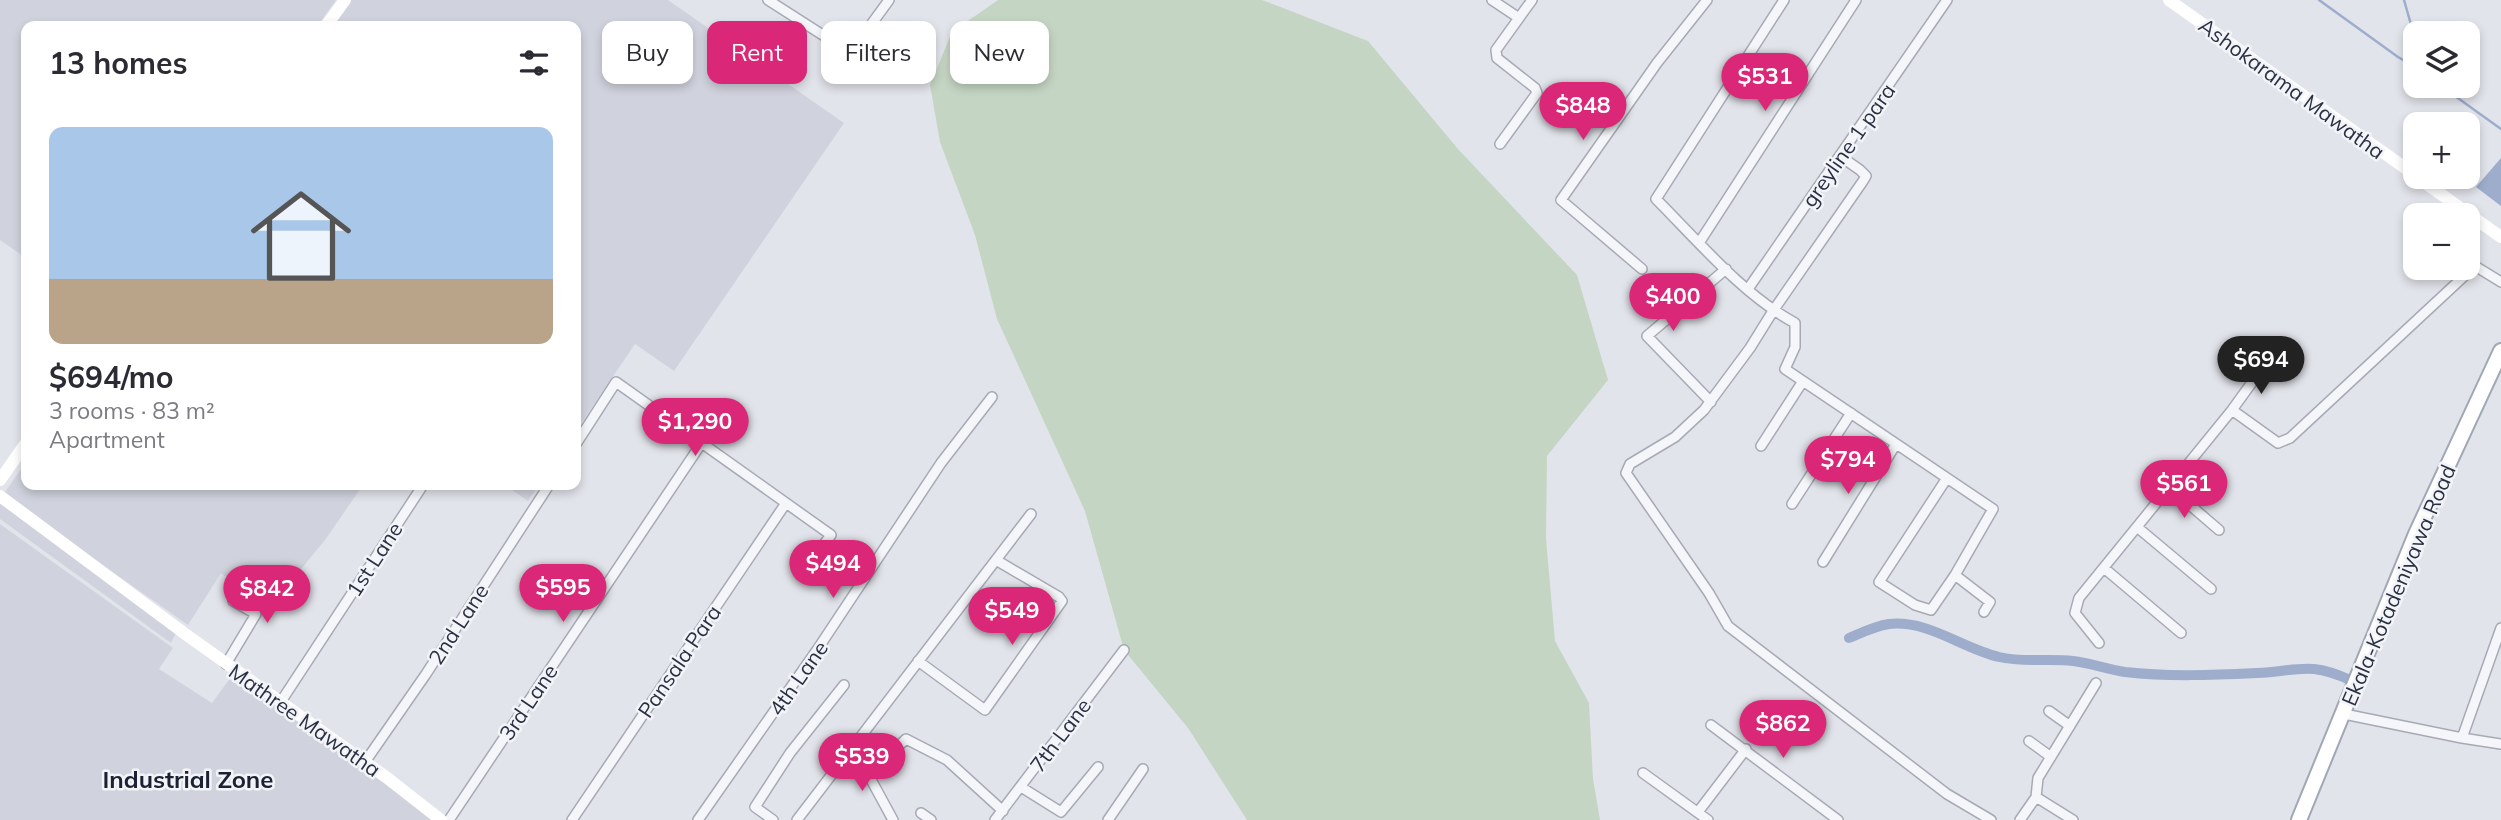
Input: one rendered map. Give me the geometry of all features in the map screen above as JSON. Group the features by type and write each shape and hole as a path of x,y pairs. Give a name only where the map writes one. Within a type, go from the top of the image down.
{"main road":[{"name":"Ekala-Kotadeniyawa Road","path":"2299,820 2416,534 2501,351"}],"street":[{"path":"330,21 345,0"},
{"path":"768,0 843,48 862,37 889,0"},
{"path":"1492,0 1519,18"},
{"path":"1500,144 1537,93 1535,88 1497,58 1496,50 1532,0"},
{"path":"1642,269 1561,200 1657,63 1707,0"},
{"path":"1784,0 1656,199 1773,312 1795,323 1796,348 1785,369 1851,414 1947,478 1993,509 1955,575 1931,610 1916,605 1879,582 1947,478"},
{"path":"1699,243 1856,0"},
{"name":"greyline 1 para","path":"1748,289 1947,0"},
{"name":"Ashokarama Mawatha","path":"2169,0 2403,167"},
{"path":"1840,156 1866,176 1750,348 1711,402 1675,437 1630,464 1626,472 1709,593 1728,626 1947,794 1991,820"},
{"name":"Ashokarama Mawatha","path":"2434,189 2501,237"},
{"path":"2232,410 2278,443 2290,438 2475,266 2501,282"},
{"path":"1711,402 1647,336 1726,269"},
{"path":"2099,643 2075,612 2079,598 2232,410 2266,363"},
{"path":"1761,446 1803,381"},
{"path":"581,436 616,382 831,535 814,556"},
{"name":"4th Lane","path":"698,820 817,650 941,463 992,397"},
{"path":"1792,504 1851,414"},
{"name":"3rd Lane","path":"449,820 701,444"},
{"path":"1823,562 1896,444"},
{"path":"0,480 21,450"},
{"path":"2169,487 2219,530"},
{"name":"1st Lane","path":"279,703 420,490"},
{"name":"2nd Lane","path":"365,762 426,674 546,490"},
{"name":"Mathree Mawatha","path":"0,496 441,820"},
{"name":"Pansala Para","path":"572,820 786,503"},
{"path":"797,820 1031,514"},
{"path":"2137,527 2211,589"},
{"path":"918,662 985,710 1062,601 996,560"},
{"path":"2104,568 2181,632"},
{"path":"1955,575 1990,602 1984,612"},
{"path":"226,664 256,614 233,601"},
{"path":"2462,738 2500,634"},
{"name":"7th Lane","path":"995,820 1124,650"},
{"path":"2020,820 2036,797 2038,778 2096,683"},
{"path":"773,820 755,807 807,731 844,685"},
{"path":"2049,711 2070,726"},
{"path":"2344,714 2501,744"},
{"path":"1711,724 1838,820"},
{"path":"868,774 906,739 947,760 1003,811"},
{"path":"2029,741 2051,757"},
{"path":"1698,812 1746,749"},
{"path":"848,753 868,774 893,820"},
{"path":"1021,787 1061,812 1098,767"},
{"path":"1108,820 1143,769"},
{"path":"1643,773 1708,820"},
{"path":"2036,797 2073,820"},
{"path":"921,813 931,820"}],"shaded area":[{"path":"0,0 336,0 321,21 21,21 21,255 0,240"},
{"path":"350,0 668,0 707,27 707,84 788,84 844,123 674,371 635,344 581,424 581,21 335,21"},
{"path":"21,469 21,490 360,490 325,540 268,609 221,573 188,625 3,495"},
{"path":"512,490 536,490 528,501"},
{"path":"0,503 176,633 171,643 0,519"},
{"path":"0,524 173,648 159,669 212,703 234,673 435,820 0,820"}],"green space":[{"path":"998,0 1262,0 1368,41 1458,149 1577,275 1608,380 1547,456 1546,539 1555,641 1589,703 1593,779 1600,820 1247,820 1188,728 1124,650 1085,511 997,319 975,235 940,142 930,85 936,84 936,71 950,37 950,84 1049,84 1049,21 968,21"}],"water":[{"path":"2501,158 2501,206 2479,189 2480,182"}],"waterway":[{"path":"2319,0 2403,60"},
{"path":"2404,0 2410,21"},
{"path":"2458,98 2501,129"},
{"path":"1849,638 1884,625 1904,624 1931,630 1985,653 2008,659 2073,661 2125,672 2158,675 2313,669 2350,680"}],"district":[{"name":"Industrial Zone","path":"188,779"}]}
